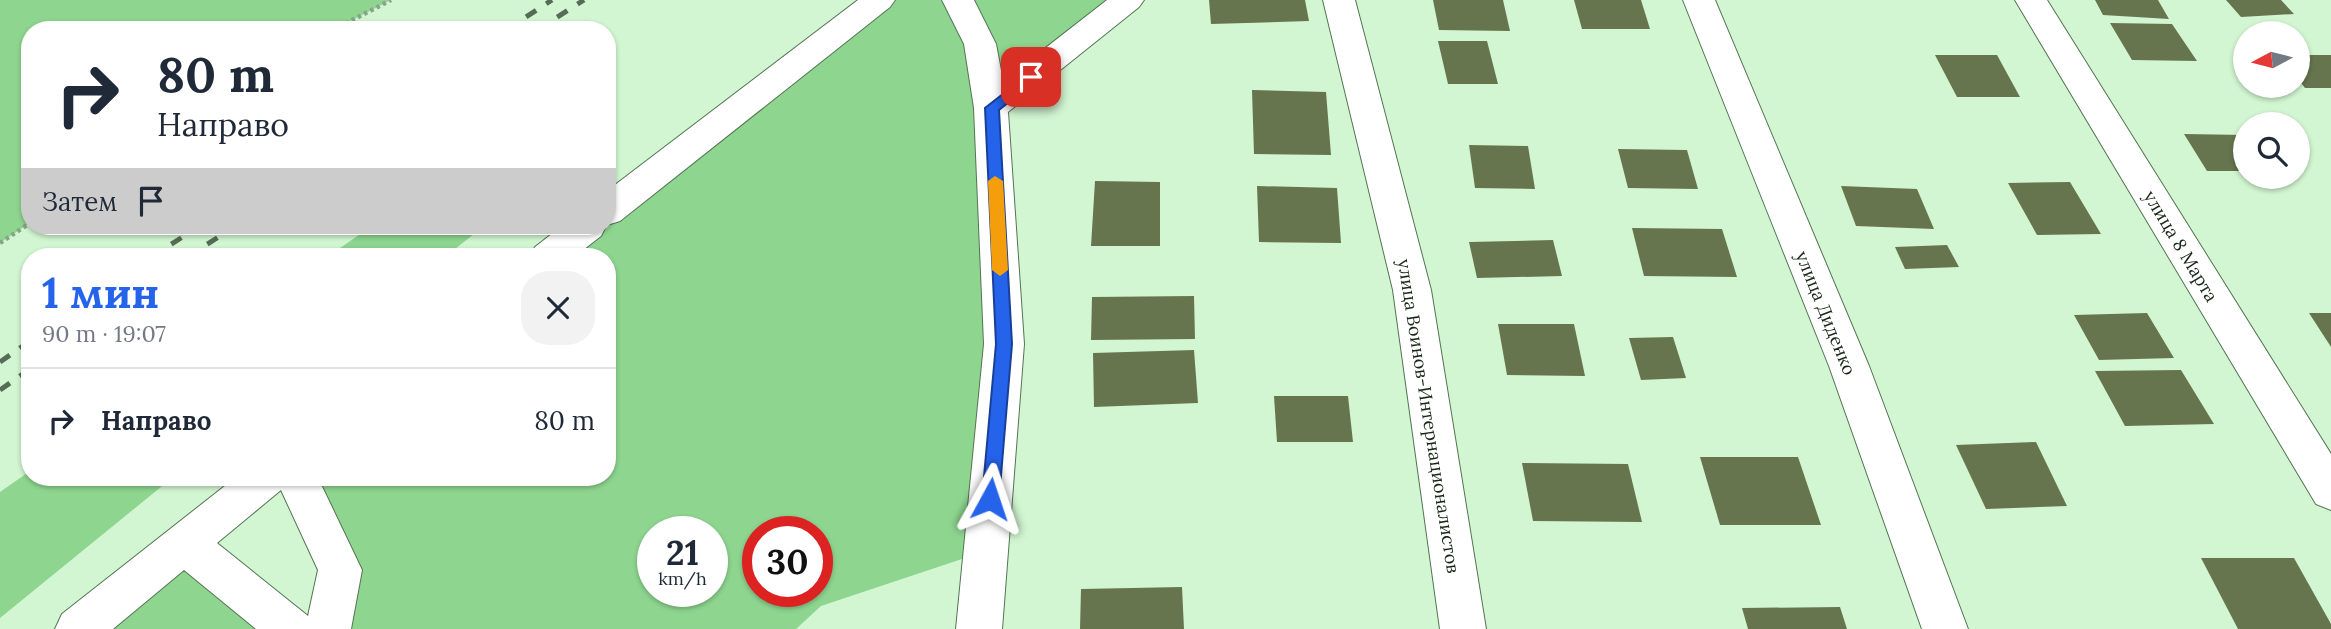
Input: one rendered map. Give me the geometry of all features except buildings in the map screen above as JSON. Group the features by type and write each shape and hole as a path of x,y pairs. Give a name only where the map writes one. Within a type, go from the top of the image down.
{"street":[{"path":"616,204 879,0"},
{"path":"958,0 980,44 992,108 1004,344 979,629"},
{"path":"992,108 1129,0"},
{"name":"улица Воинов-Интернационалистов","path":"1339,0 1412,290 1463,629"},
{"name":"улица Диденко","path":"1699,0 1849,366 1945,629"},
{"name":"улица 8 Марта","path":"2031,0 2331,491"},
{"path":"560,248 576,235"},
{"path":"78,629 256,486"},
{"path":"301,486 340,570 328,629"},
{"path":"185,541 209,565 291,629"}],"path":[{"path":"350,21 391,0"},
{"path":"0,243 21,229"}],"green space":[{"path":"0,0 391,0 350,21 21,21 21,229 0,243"},
{"path":"879,0 1128,0 992,108 986,551 833,602 833,516 742,516 742,607 820,607 796,629 328,629 340,570 301,486 616,486 616,248 561,248 577,235 616,235 616,205"},
{"path":"359,235 473,235 456,248 340,248"},
{"path":"21,477 21,486 162,486 0,618 0,492"},
{"path":"164,557 295,629 78,629"}],"railway":[{"path":"520,21 552,0"},
{"path":"551,21 584,0"},
{"path":"165,248 186,235"},
{"path":"201,248 222,235"},
{"path":"0,362 21,347"},
{"path":"0,390 21,375"}],"slow traffic":[{"path":"995,181 1000,270"}],"route":[{"path":"990,499 1004,344 992,108 1031,77"}]}
